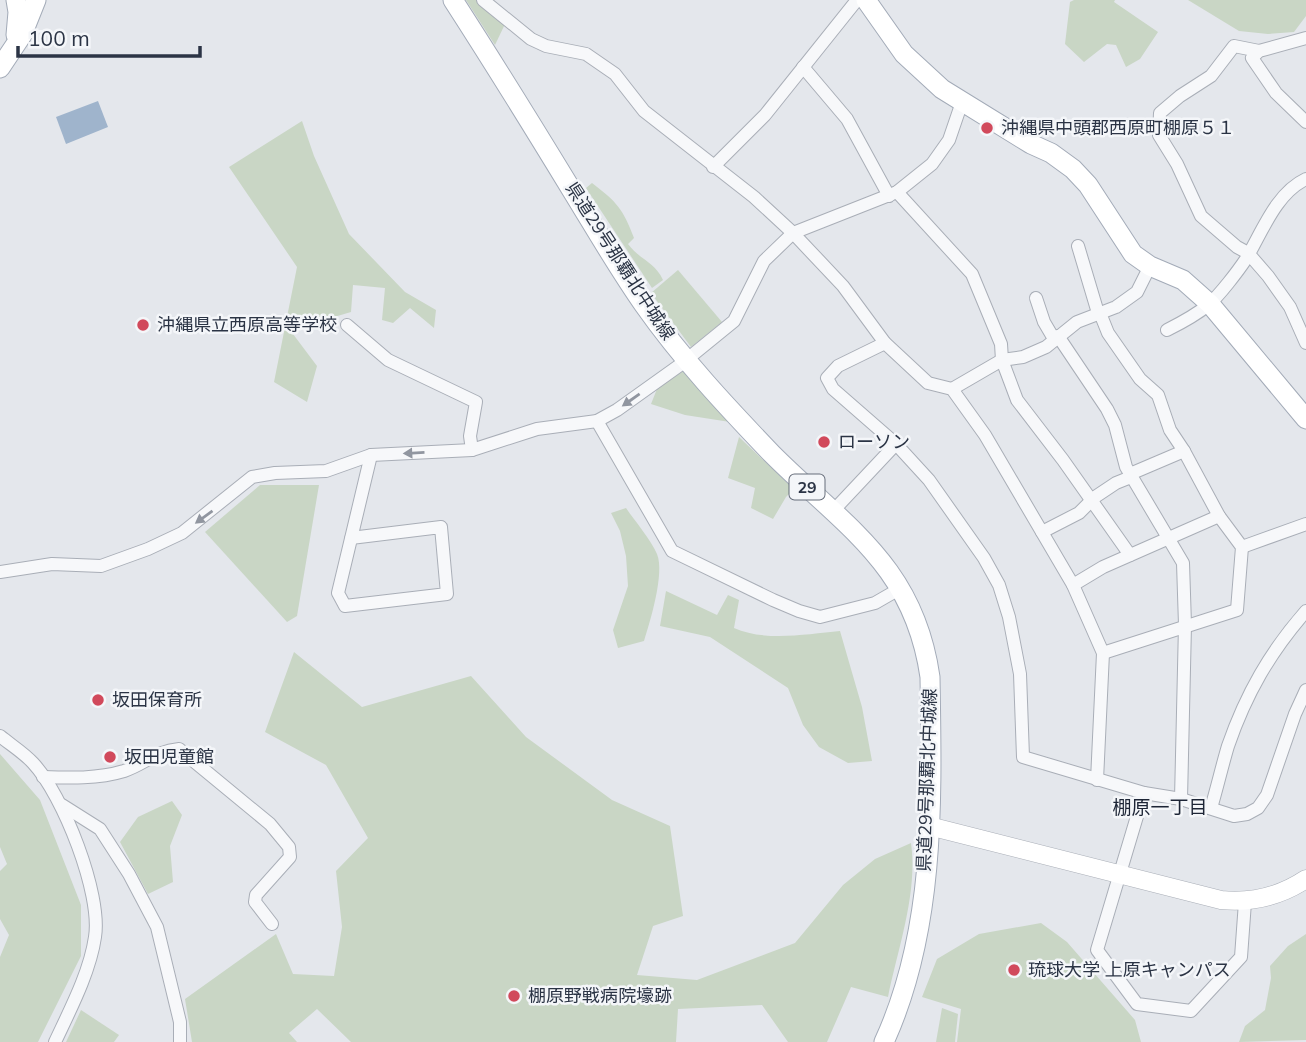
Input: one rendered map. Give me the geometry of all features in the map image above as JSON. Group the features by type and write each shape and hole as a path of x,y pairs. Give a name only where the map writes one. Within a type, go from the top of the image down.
{"main road":[{"path":"6,61 18,25 16,0"},
{"path":"6,61 22,35 36,0"},
{"name":"県道29号那覇北中城線","path":"453,0 645,306 686,360 773,454 869,547 901,588 922,636 930,677 929,826 915,948 909,974 884,1042"},
{"path":"866,0 904,54 929,79 1073,169 1088,185 1133,254 1150,266 1183,280 1210,304 1306,419"}],"street":[{"path":"483,0 531,39 546,46 586,54 615,74 644,111 754,197 793,233 842,286 885,343 928,383 952,389 985,435 1073,585 1103,653 1097,780"},
{"path":"713,167 765,115 857,0"},
{"path":"1306,38 1258,51 1234,46 1211,76 1160,113 1159,135 1177,164 1201,216 1248,253 1268,276 1290,307 1306,343"},
{"path":"1258,51 1252,58 1258,70 1276,93 1306,122"},
{"path":"803,67 846,119 893,194 972,274 1001,344 1002,360 1017,400 1130,555"},
{"path":"0,572 52,564 101,566 182,533 252,477 275,473 326,471 371,455 472,450 537,429 597,421 617,410 686,360 734,321 764,261 793,233 841,212 893,194 932,163 949,140 962,102"},
{"path":"1167,330 1210,304 1248,253 1284,194 1306,179"},
{"path":"1078,246 1098,313 1108,333 1140,379 1158,395 1170,430 1219,516 1242,547 1237,610 1103,653"},
{"path":"952,389 1002,360 1023,357 1045,348 1077,322 1116,307 1137,292 1150,266"},
{"path":"1036,298 1044,322 1107,409 1115,425 1125,467 1183,563 1185,625 1181,799"},
{"path":"347,326 388,360 476,402 470,436 472,450"},
{"path":"885,343 838,366 827,378 833,389 896,444 929,480 984,558 999,585 1009,617 1020,674 1023,757 1097,780 1144,793 1181,799 1234,816 1247,814 1258,808 1267,796 1294,714 1306,690"},
{"path":"597,421 672,551 799,611 820,617 875,603 901,588"},
{"path":"833,511 896,444"},
{"path":"1042,533 1079,513 1116,483 1184,451"},
{"path":"351,538 441,527 447,594 345,606 338,593 351,538 371,455"},
{"path":"1073,585 1103,567 1219,516"},
{"path":"1242,547 1306,524"},
{"path":"1211,808 1228,746 1251,689 1279,641 1306,611"},
{"path":"0,736 34,764 61,804 95,898 96,936 80,986 55,1042"},
{"path":"43,777 103,776 126,771 164,750 180,748 270,824 289,847 290,857 256,895 255,902 272,924"},
{"path":"1144,793 1097,950 1137,1004 1191,1011 1241,957 1245,902"},
{"path":"61,804 100,829 129,874 157,927 180,1022 180,1042"},
{"path":"929,826 1199,897 1245,902 1285,891 1306,879"}],"green space":[{"path":"466,0 476,0 505,24 495,45"},
{"path":"1115,0 1114,2 1158,32 1140,59 1126,67 1116,45 1107,44 1084,62 1065,44 1070,2"},
{"path":"1188,0 1306,0 1306,16 1294,32 1268,34 1239,31"},
{"path":"302,121 314,156 349,234 405,292 436,310 434,328 410,308 393,323 382,320 385,288 353,285 351,312 290,330 317,366 307,402 274,382 297,267 229,167"},
{"path":"592,183 613,201 622,213 634,238 628,244 660,274 663,280 652,288 586,188"},
{"path":"678,270 722,322 691,347 651,293"},
{"path":"683,371 730,422 685,415 651,404 657,389"},
{"path":"739,437 794,489 773,519 751,508 755,488 728,478"},
{"path":"260,485 319,485 297,616 287,622 205,532"},
{"path":"626,508 657,554 659,573 656,597 644,641 618,648 613,630 628,586 626,556 620,531 611,513"},
{"path":"666,591 717,615 728,595 739,600 734,628 759,635 786,636 840,631 862,707 872,761 848,763 819,747 803,725 788,688 710,637 660,626"},
{"path":"294,652 362,707 471,676 526,737 612,800 670,826 683,916 653,926 637,975 697,980 795,943 843,885 875,859 911,843 912,881 888,997 851,987 827,1042 788,1042 762,1005 678,1009 676,1042 351,1042 317,1009 289,1033 297,1042 192,1042 185,999 276,934 293,974 334,976 342,927 336,871 368,838 326,765 265,732"},
{"path":"0,754 40,800 81,905 81,956 38,1042 0,1042 0,957 9,935 0,919 0,871 7,864 0,847"},
{"path":"172,801 182,815 170,846 173,882 148,894 120,842 138,817"},
{"name":"琉球大学 上原キャンパス","path":"1041,923 1067,942 1135,1020 1141,1042 957,1042 961,1009 922,997 937,959 979,934"},
{"name":"琉球大学 上原キャンパス","path":"1306,934 1306,1040 1239,1042 1245,1026 1265,1010 1271,978 1270,966 1288,946"},
{"path":"942,1008 958,1014 955,1042 936,1042"},
{"path":"81,1010 119,1035 114,1042 66,1042"}],"water":[{"path":"98,101 108,127 66,144 56,117"}],"place":[{"name":"沖縄県中頭郡西原町棚原５１","path":"987,128"},
{"name":"沖縄県立西原高等学校","path":"143,325"},
{"name":"ローソン","path":"824,442"},
{"name":"坂田保育所","path":"98,700"},
{"name":"坂田児童館","path":"110,757"},
{"name":"琉球大学 上原キャンパス","path":"1014,970"},
{"name":"棚原野戦病院壕跡","path":"514,996"}],"district":[{"name":"棚原一丁目","path":"1160,807"}]}
